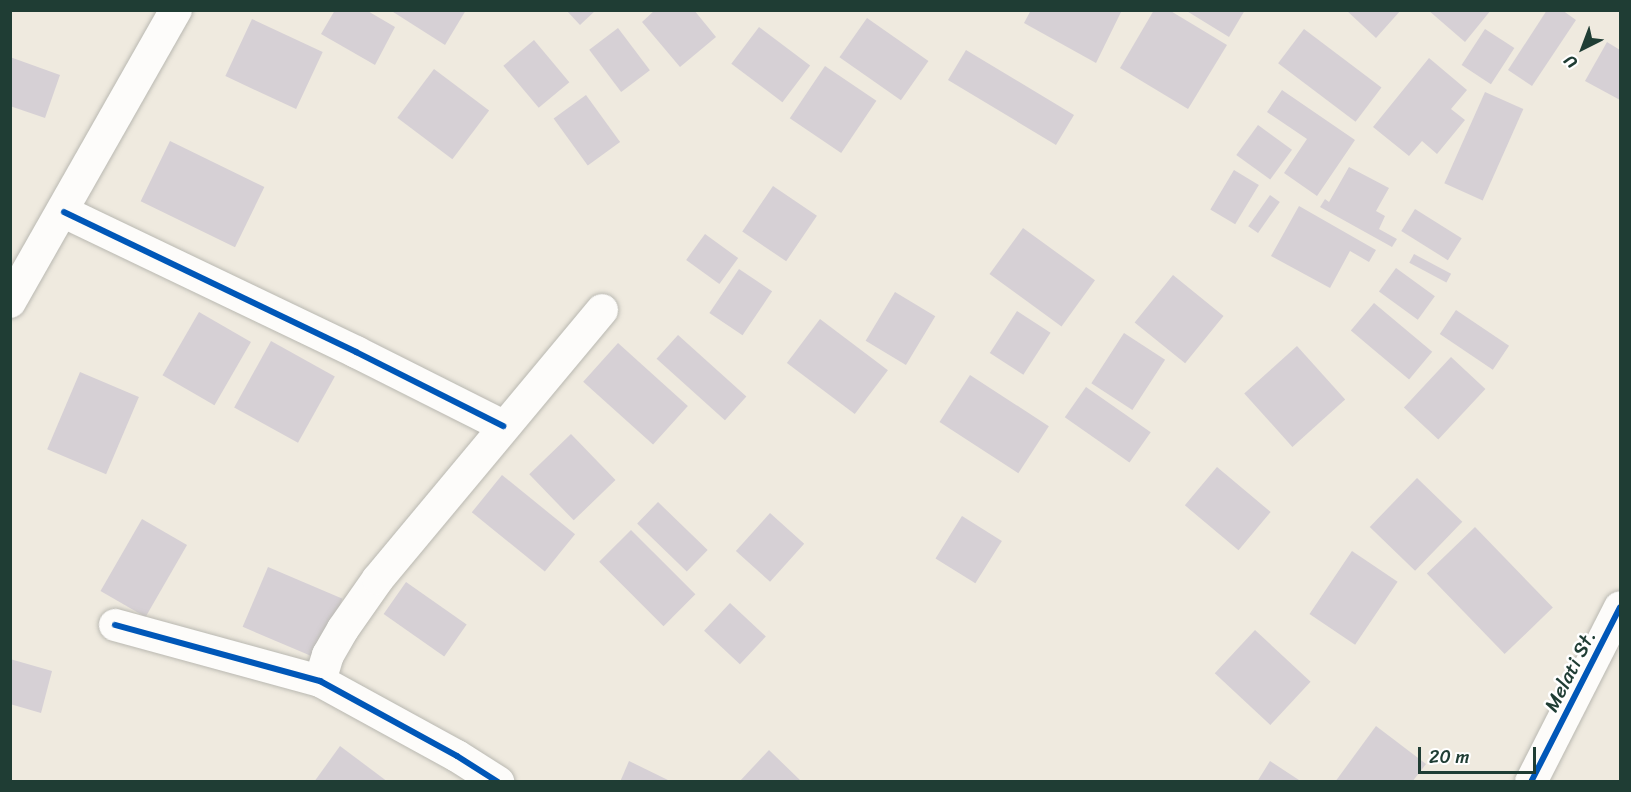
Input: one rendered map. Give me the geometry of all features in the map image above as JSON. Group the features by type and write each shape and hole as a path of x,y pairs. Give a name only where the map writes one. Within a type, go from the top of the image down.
{"street":[{"path":"10,302 64,212 176,10"},
{"path":"64,212 356,352 503,426"},
{"path":"320,681 328,655 378,579 503,426 602,310"},
{"name":"Melati St.","path":"1531,782 1620,607"},
{"path":"114,625 320,681 457,756 498,782"}],"building":[{"path":"335,10 366,10 395,27 375,65 321,34"},
{"path":"390,10 466,10 445,45"},
{"path":"566,10 596,10 580,25"},
{"path":"655,10 694,10 716,37 680,67 642,22"},
{"path":"1031,10 1122,10 1096,63 1024,23"},
{"path":"1154,10 1169,10 1227,45 1188,109 1120,68"},
{"path":"1185,10 1245,10 1229,37"},
{"path":"1346,10 1401,10 1376,38"},
{"path":"1428,10 1491,10 1465,42"},
{"path":"1547,10 1562,10 1576,20 1532,86 1508,70"},
{"path":"867,18 928,61 901,100 839,57"},
{"path":"252,19 323,52 296,109 225,76"},
{"path":"759,27 810,66 782,102 731,64"},
{"path":"618,28 650,70 621,92 589,50"},
{"path":"1304,29 1381,87 1356,122 1278,63"},
{"path":"1485,29 1514,48 1491,84 1462,65"},
{"path":"534,40 569,82 539,108 503,66"},
{"path":"1607,42 1620,50 1620,100 1585,81"},
{"path":"966,50 1074,115 1056,145 948,80"},
{"path":"10,57 60,75 45,118 10,106"},
{"path":"1429,58 1467,90 1451,109 1465,120 1437,154 1422,141 1409,156 1373,127"},
{"path":"825,66 876,101 841,153 790,118"},
{"path":"434,69 489,111 452,159 397,118"},
{"path":"1282,90 1355,140 1317,196 1284,173 1307,139 1267,112"},
{"path":"1485,92 1523,109 1483,200 1444,183"},
{"path":"586,95 620,142 588,165 554,119"},
{"path":"1258,125 1292,150 1270,180 1236,155"},
{"path":"170,141 264,187 235,247 141,201"},
{"path":"1349,167 1389,188 1376,211 1385,216 1379,229 1397,239 1392,247 1320,207 1325,199 1329,202"},
{"path":"1234,170 1259,185 1235,224 1210,209"},
{"path":"773,186 817,216 786,261 742,232"},
{"path":"1270,195 1280,202 1258,233 1248,226"},
{"path":"1299,206 1376,250 1369,262 1350,251 1330,288 1271,256"},
{"path":"1415,209 1462,238 1448,260 1401,231"},
{"path":"1023,228 1095,280 1061,326 989,274"},
{"path":"705,234 738,258 719,284 686,260"},
{"path":"1414,254 1451,274 1446,283 1409,263"},
{"path":"1396,268 1435,296 1418,320 1379,291"},
{"path":"739,269 772,291 743,335 709,313"},
{"path":"1173,275 1224,316 1185,363 1135,322"},
{"path":"895,292 935,316 906,365 866,341"},
{"path":"1374,303 1432,352 1409,379 1351,331"},
{"path":"1456,310 1509,346 1493,370 1440,334"},
{"path":"1017,311 1051,333 1023,375 990,353"},
{"path":"199,312 251,342 214,405 162,375"},
{"path":"820,319 888,370 855,414 787,363"},
{"path":"1124,333 1165,360 1132,410 1091,383"},
{"path":"678,335 746,397 725,420 657,359"},
{"path":"271,341 335,376 298,443 234,407"},
{"path":"618,343 688,406 653,445 583,382"},
{"path":"1297,346 1345,400 1292,447 1244,394"},
{"path":"1451,357 1485,389 1438,440 1404,407"},
{"path":"80,372 139,397 106,474 47,449"},
{"path":"970,375 1049,426 1018,473 940,422"},
{"path":"1086,387 1151,432 1129,463 1065,417"},
{"path":"571,434 615,480 574,520 529,474"},
{"path":"1217,467 1271,512 1238,550 1185,505"},
{"path":"502,475 575,534 545,571 472,512"},
{"path":"1417,478 1462,522 1415,571 1370,527"},
{"path":"658,502 708,550 687,572 637,524"},
{"path":"770,513 804,544 770,582 736,551"},
{"path":"962,516 1002,541 975,583 936,558"},
{"path":"142,519 187,545 146,617 101,591"},
{"path":"1475,527 1553,608 1505,654 1427,574"},
{"path":"631,530 695,594 664,626 599,562"},
{"path":"1352,551 1398,582 1355,645 1310,614"},
{"path":"268,567 343,599 317,658 243,627"},
{"path":"406,582 467,624 444,656 384,614"},
{"path":"730,603 766,636 740,664 704,631"},
{"path":"1255,630 1311,682 1270,725 1215,673"},
{"path":"10,659 52,671 41,713 10,704"},
{"path":"1376,726 1426,764 1412,782 1335,782"},
{"path":"340,746 388,782 314,782"},
{"path":"769,750 802,782 739,782"},
{"path":"629,761 672,782 620,782"},
{"path":"1270,761 1302,782 1257,782"}],"cycle path":[{"path":"64,212 356,352 503,426"},
{"path":"1531,782 1620,607"},
{"path":"115,625 320,681 457,756 498,782"}]}
